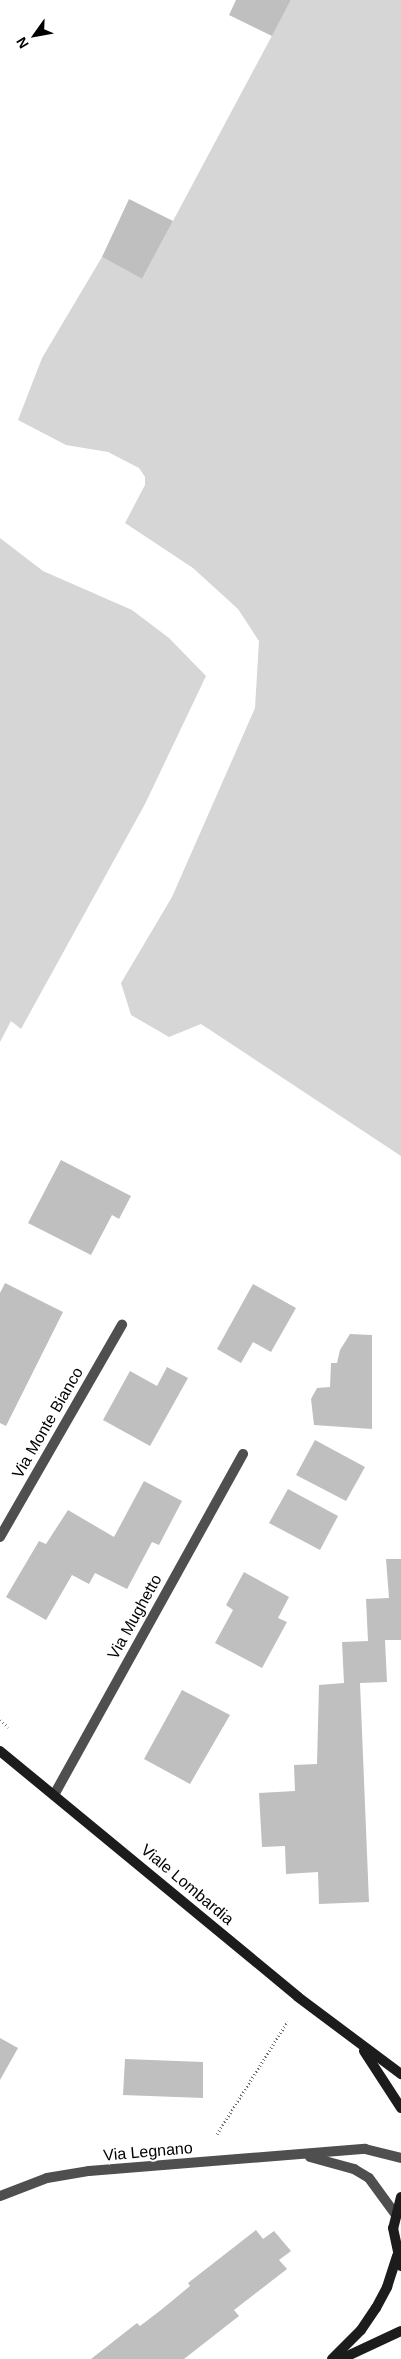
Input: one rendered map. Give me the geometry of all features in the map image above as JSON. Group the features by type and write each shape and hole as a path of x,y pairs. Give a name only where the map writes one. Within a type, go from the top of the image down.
{"street":[{"name":"Via Monte Bianco","path":"0,1537 122,1325"},
{"name":"Via Mughetto","path":"54,1795 242,1454"},
{"name":"Viale Lombardia","path":"0,1751 298,1997 401,2074"},
{"name":"Viale Lombardia","path":"356,2040 384,2077 401,2108"},
{"name":"Via Legnano","path":"0,2196 10,2190 64,2176 204,2162 365,2149 401,2158"},
{"name":"Via Legnano","path":"301,2155 333,2162 369,2178 396,2215"},
{"path":"332,2359 361,2330 376,2308 399,2261 393,2228 401,2197"},
{"path":"341,2359 401,2331"}],"path":[{"path":"204,2162 218,2131 286,2025 298,1997"}],"shaded area":[{"path":"291,0 401,0 401,1156 201,1024 169,1037 131,1015 121,983 172,897 255,708 259,641 238,609 193,568 125,523 145,485 145,477 139,468 108,452 66,445 18,420 42,358 102,257 142,279"},
{"path":"0,538 43,571 132,610 169,638 206,676 145,804 21,1029 11,1021 0,1042"}],"building":[{"path":"236,0 291,0 272,36 229,15"},
{"path":"129,199 173,221 142,279 102,257"},
{"path":"61,1160 131,1196 119,1219 112,1215 91,1255 28,1223"},
{"path":"5,1283 63,1312 6,1426 0,1423 0,1293"},
{"path":"253,1284 296,1308 271,1352 253,1342 241,1363 217,1349"},
{"path":"350,1334 372,1335 372,1429 314,1425 311,1399 317,1388 330,1387 331,1363 337,1363 340,1350"},
{"path":"167,1367 188,1378 150,1446 103,1420 130,1371 157,1386"},
{"path":"315,1440 365,1467 346,1501 296,1475"},
{"path":"144,1481 182,1501 159,1545 152,1542 127,1589 95,1573 89,1584 72,1575 46,1620 6,1597 39,1541 46,1544 68,1510 114,1537"},
{"path":"288,1489 338,1516 320,1550 269,1523"},
{"path":"386,1559 401,1559 401,1640 385,1640 387,1682 360,1683 369,1902 319,1904 318,1872 286,1874 285,1846 262,1847 259,1793 295,1791 294,1765 317,1764 319,1685 344,1683 342,1642 368,1641 366,1599 389,1598"},
{"path":"244,1572 289,1597 278,1618 287,1622 262,1668 215,1643 233,1610 226,1605"},
{"path":"182,1690 230,1715 190,1784 144,1759"},
{"path":"0,2038 18,2048 0,2080"},
{"path":"125,2059 203,2062 203,2098 123,2095"},
{"path":"256,2230 263,2239 274,2231 291,2251 279,2260 287,2269 234,2310 239,2316 184,2359 91,2359 137,2323 140,2326 161,2310 190,2286 188,2283"}]}
